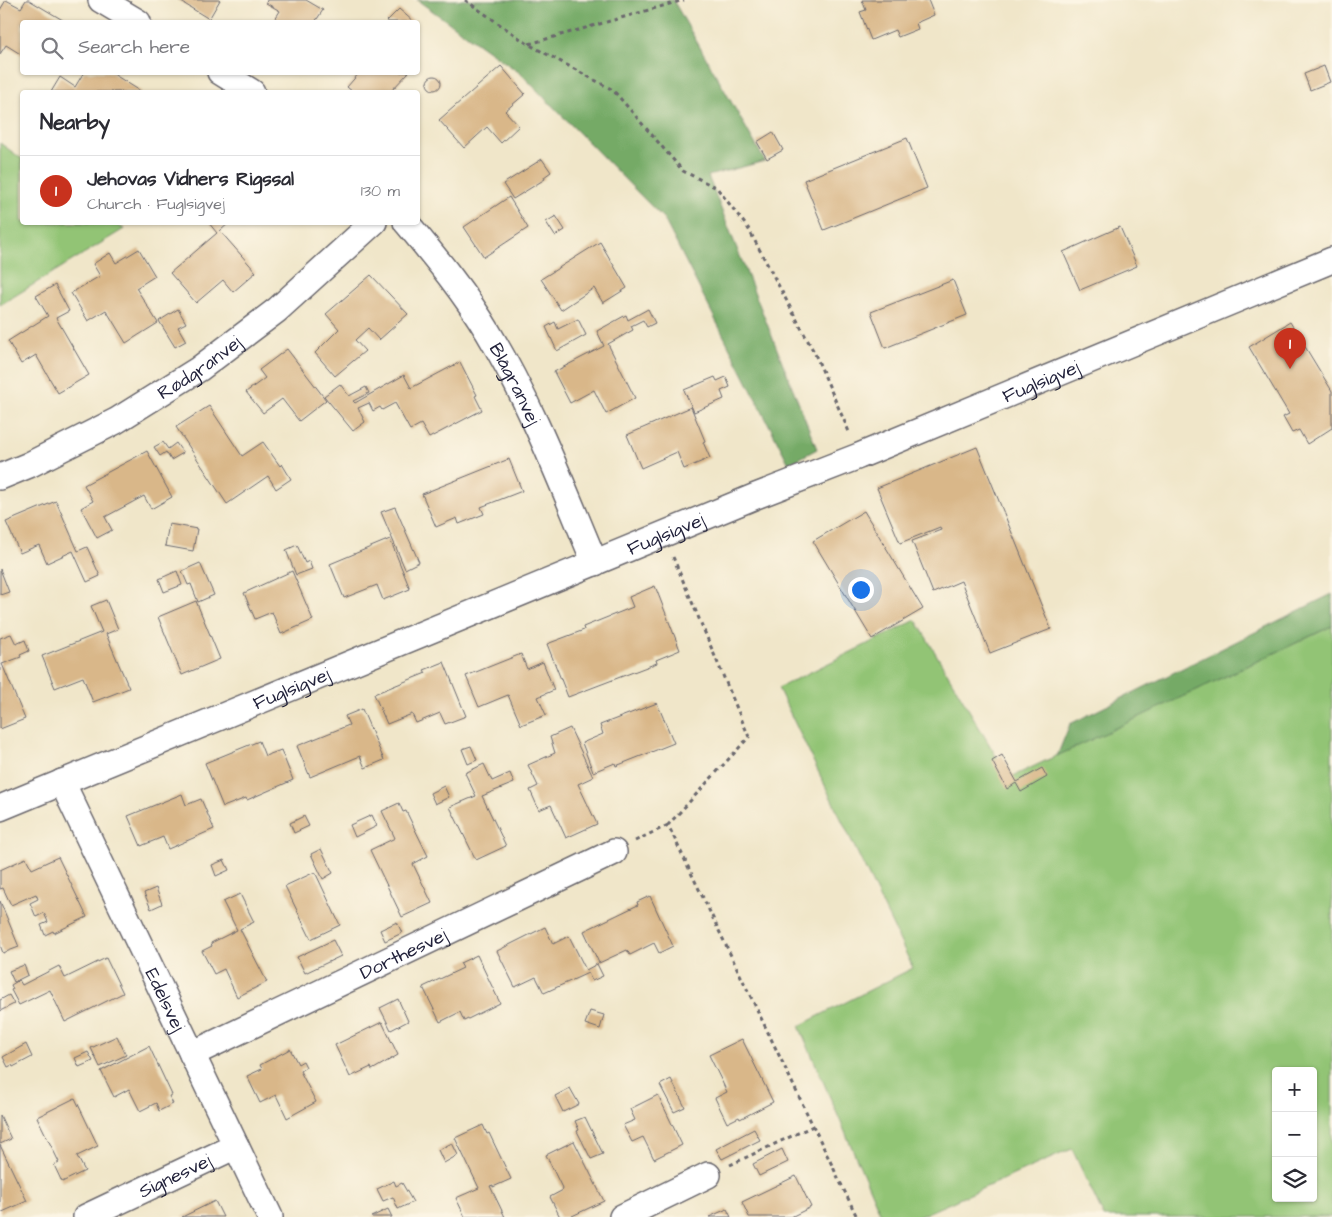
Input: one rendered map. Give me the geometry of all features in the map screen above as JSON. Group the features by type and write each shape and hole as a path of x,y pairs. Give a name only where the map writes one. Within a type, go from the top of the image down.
{"street":[{"path":"101,0 135,20"},
{"path":"225,75 249,90"},
{"name":"Rødgranvej","path":"0,477 29,465 116,421 199,370 277,310 371,225"},
{"name":"Blågranvej","path":"409,225 443,266 488,331 526,400 595,563"},
{"name":"Fuglsigvej","path":"0,808 1332,260"},
{"name":"Edelsvej","path":"62,782 270,1217"},
{"name":"Dorthesvej","path":"192,1054 614,852"},
{"name":"Signesvej","path":"86,1217 236,1146"},
{"path":"622,1217 708,1175"}],"path":[{"path":"465,0 528,44 613,90 683,171 717,188 748,228 815,354 859,456"},
{"path":"528,44 684,0"},
{"path":"614,852 668,825 749,737 663,535"},
{"path":"668,825 857,1217"},
{"path":"708,1175 813,1126"}],"green space":[{"path":"417,0 673,0 765,161 708,176 817,449 789,464 664,219 520,73"},
{"path":"0,143 20,158 20,225 117,225 124,229 0,305"},
{"path":"1332,594 1332,626 1057,756 1070,724"},
{"path":"916,620 1009,778 1332,626 1332,1217 1104,1217 1072,1149 918,1217 882,1217 799,1026 913,968 778,688"}],"building":[{"path":"6,0 21,8 26,0 29,0 63,20 20,20 20,54 6,45 0,54 0,10"},
{"path":"178,0 220,0 209,19"},
{"path":"267,0 306,0 323,10 316,20 274,20 280,11 266,3"},
{"path":"862,0 928,0 934,15 916,23 918,29 898,37 895,30 871,40 860,12 866,10"},
{"path":"399,9 412,20 388,20"},
{"path":"501,66 525,94 505,111 519,126 501,143 487,127 464,148 439,120"},
{"path":"1324,66 1330,82 1310,90 1304,74"},
{"path":"82,75 115,75 139,90 52,90 60,77 75,87"},
{"path":"357,75 406,75 392,90 351,90 347,87"},
{"path":"431,76 437,76 441,83 437,90 431,90 427,86 427,80"},
{"path":"773,132 783,150 767,159 757,142"},
{"path":"907,138 927,188 824,230 804,180"},
{"path":"542,159 551,172 544,177 545,179 513,199 503,184"},
{"path":"509,197 528,228 484,257 464,227"},
{"path":"556,216 565,230 555,236 546,222"},
{"path":"210,225 227,225 220,231 256,272 233,292 223,280 196,303 170,273 217,233"},
{"path":"1120,227 1137,266 1080,290 1063,252"},
{"path":"600,242 627,288 603,303 594,288 561,310 541,279"},
{"path":"139,249 155,276 136,288 158,323 126,343 106,310 88,321 71,293 100,276 93,264 110,253 116,263"},
{"path":"371,275 408,314 379,340 368,328 355,340 365,351 335,376 315,353 339,329 326,314"},
{"path":"953,280 967,315 885,348 871,312"},
{"path":"55,285 69,311 56,318 89,375 58,393 36,355 21,364 8,341 48,316 36,296"},
{"path":"178,309 186,323 178,327 186,341 175,347 159,321"},
{"path":"648,309 655,323 647,327 643,320 631,326 633,330 608,344 635,398 606,414 594,390 570,403 554,372 604,346 597,331 626,315 628,320"},
{"path":"578,319 586,335 557,351 546,327 555,322 558,329"},
{"path":"1290,322 1332,391 1332,428 1307,444 1299,430 1292,433 1283,417 1289,414 1249,347"},
{"path":"287,349 326,400 299,421 282,399 263,413 246,392 265,378 259,370"},
{"path":"460,362 477,395 475,396 482,410 429,438 421,424 410,430 395,403 382,410 380,407 373,411 369,403 358,408 365,422 353,431 324,396 340,384 349,396 366,387 369,393 353,401 355,403 404,375 411,388"},
{"path":"715,377 717,381 726,377 730,387 721,391 724,399 694,412 684,390"},
{"path":"209,406 242,456 263,442 280,466 282,464 291,479 276,489 268,476 227,504 176,427"},
{"path":"691,407 710,458 684,469 677,452 641,468 627,435"},
{"path":"163,442 168,449 176,443 183,453 171,460 166,452 160,456 154,447"},
{"path":"977,447 1051,629 990,653 961,581 933,593 912,541 941,530 940,527 900,543 877,488"},
{"path":"147,451 172,497 151,509 144,496 105,517 112,530 97,538 81,508 93,501 84,485"},
{"path":"509,459 522,491 481,507 484,514 459,524 457,518 436,527 422,494"},
{"path":"56,501 78,551 87,547 100,576 87,582 73,551 47,563 39,545 20,553 6,522"},
{"path":"395,507 419,562 405,569 381,512"},
{"path":"864,511 923,609 872,639 813,541"},
{"path":"169,524 197,529 193,551 165,546"},
{"path":"390,539 410,589 383,600 377,585 344,598 330,564"},
{"path":"297,545 305,563 309,561 312,569 296,575 286,550"},
{"path":"200,563 214,595 198,602 191,584 188,585 182,571"},
{"path":"0,569 9,592 0,595"},
{"path":"177,571 182,585 164,592 159,579"},
{"path":"292,571 313,620 281,634 272,612 255,619 244,593"},
{"path":"655,586 680,650 656,660 657,663 568,697 547,644 584,630 583,627 633,607 629,597"},
{"path":"106,600 118,629 106,634 129,688 93,702 83,677 55,688 42,656 102,632 91,606"},
{"path":"196,601 220,659 182,675 158,617"},
{"path":"11,634 16,644 25,640 29,651 20,655 21,657 2,664 25,719 0,729 0,638"},
{"path":"521,654 527,669 543,662 554,690 538,697 546,715 521,725 508,695 479,707 466,676"},
{"path":"444,662 466,716 445,724 440,713 416,723 412,714 387,724 374,694 426,673 424,670"},
{"path":"657,703 674,743 616,766 615,763 593,772 582,743 603,734 600,725"},
{"path":"362,709 384,760 365,768 360,756 310,777 297,746 349,725 345,716"},
{"path":"570,728 593,777 578,784 597,824 566,838 551,805 539,810 530,790 538,786 528,765 555,753 550,737"},
{"path":"259,741 265,756 281,750 293,780 247,800 246,798 223,807 205,763"},
{"path":"471,746 477,760 468,764 462,749"},
{"path":"1002,755 1017,782 1042,768 1047,777 1021,792 1016,783 1007,789 992,761"},
{"path":"484,764 492,781 510,773 514,783 482,796 506,846 476,860 450,807 476,796 465,773"},
{"path":"444,786 449,797 435,804 430,793"},
{"path":"182,794 186,805 201,799 214,829 168,849 163,837 141,846 128,816"},
{"path":"399,803 403,812 406,811 428,856 413,864 432,903 402,917 370,850 395,838 382,811"},
{"path":"372,815 377,826 355,837 350,825"},
{"path":"304,816 309,826 294,833 290,823"},
{"path":"321,849 333,873 323,879 311,854"},
{"path":"58,857 87,917 54,933 53,931 45,935 41,925 48,922 44,913 36,917 30,903 38,899 36,894 11,905 3,888 0,889 0,870 26,858 32,869"},
{"path":"224,860 229,870 216,876 212,865"},
{"path":"315,872 340,925 311,939 285,886"},
{"path":"156,888 162,904 151,909 144,893"},
{"path":"240,894 254,922 240,929 267,982 237,997 224,969 214,974 202,951 212,946 211,943 237,930 223,902"},
{"path":"650,896 673,946 659,953 654,943 630,955 627,950 599,963 584,931 638,905 637,902"},
{"path":"0,901 19,947 3,953 0,945"},
{"path":"397,922 402,933 385,941 380,930"},
{"path":"545,927 553,944 569,936 586,970 597,964 603,976 592,981 588,973 544,993 536,977 515,987 497,951"},
{"path":"333,940 341,956 305,973 297,957"},
{"path":"477,955 500,1003 464,1021 460,1012 440,1022 423,987 463,968 460,963"},
{"path":"106,958 123,993 65,1022 50,990 19,1005 11,990 13,989 11,985 19,980 22,985 59,966 65,978"},
{"path":"24,965 28,975 14,982 9,971"},
{"path":"9,995 14,1004 0,1011 0,1000"},
{"path":"398,999 408,1021 391,1030 380,1008"},
{"path":"590,1011 604,1015 600,1029 585,1024"},
{"path":"382,1022 398,1055 372,1070 371,1067 350,1077 335,1045"},
{"path":"117,1036 126,1055 100,1067 91,1048"},
{"path":"742,1039 773,1102 740,1119 739,1117 727,1123 715,1098 727,1092 709,1055"},
{"path":"26,1044 32,1057 13,1067 12,1065 8,1067 3,1057"},
{"path":"149,1046 172,1095 169,1096 173,1104 159,1111 156,1103 140,1111 129,1089 114,1097 101,1071"},
{"path":"290,1049 298,1064 303,1061 306,1067 300,1071 316,1102 287,1118 276,1095 260,1103 247,1076 262,1069 260,1065"},
{"path":"88,1052 93,1061 79,1067 75,1058"},
{"path":"671,1079 685,1107 674,1112 660,1085"},
{"path":"570,1088 579,1104 563,1112 555,1096"},
{"path":"658,1095 682,1145 654,1159 643,1137 632,1142 623,1125 635,1120 630,1109"},
{"path":"75,1098 98,1146 77,1156 85,1171 62,1182 54,1165 59,1162 37,1117"},
{"path":"0,1115 11,1139 0,1144"},
{"path":"585,1117 603,1154 591,1159 577,1131 579,1130 575,1121"},
{"path":"483,1125 487,1134 489,1133 511,1179 493,1187 493,1185 490,1186 505,1217 465,1217 456,1198 479,1188 455,1138"},
{"path":"754,1129 760,1140 722,1159 716,1149"},
{"path":"574,1141 604,1201 570,1217 560,1217 550,1197 563,1190 546,1155"},
{"path":"452,1143 458,1155 444,1163 438,1150"},
{"path":"0,1145 27,1201 0,1213"},
{"path":"782,1149 788,1162 759,1176 753,1164"},
{"path":"796,1176 811,1207 791,1217 749,1217 742,1202"},
{"path":"394,1181 396,1186 402,1183 413,1202 398,1209 393,1197 383,1201 377,1189"},
{"path":"215,1201 223,1217 182,1217"},
{"path":"388,1209 392,1217 371,1217"},
{"path":"727,1209 731,1217 709,1217"}],"place":[{"name":"Jehovas Vidners Rigssal","path":"1290,369"}]}
